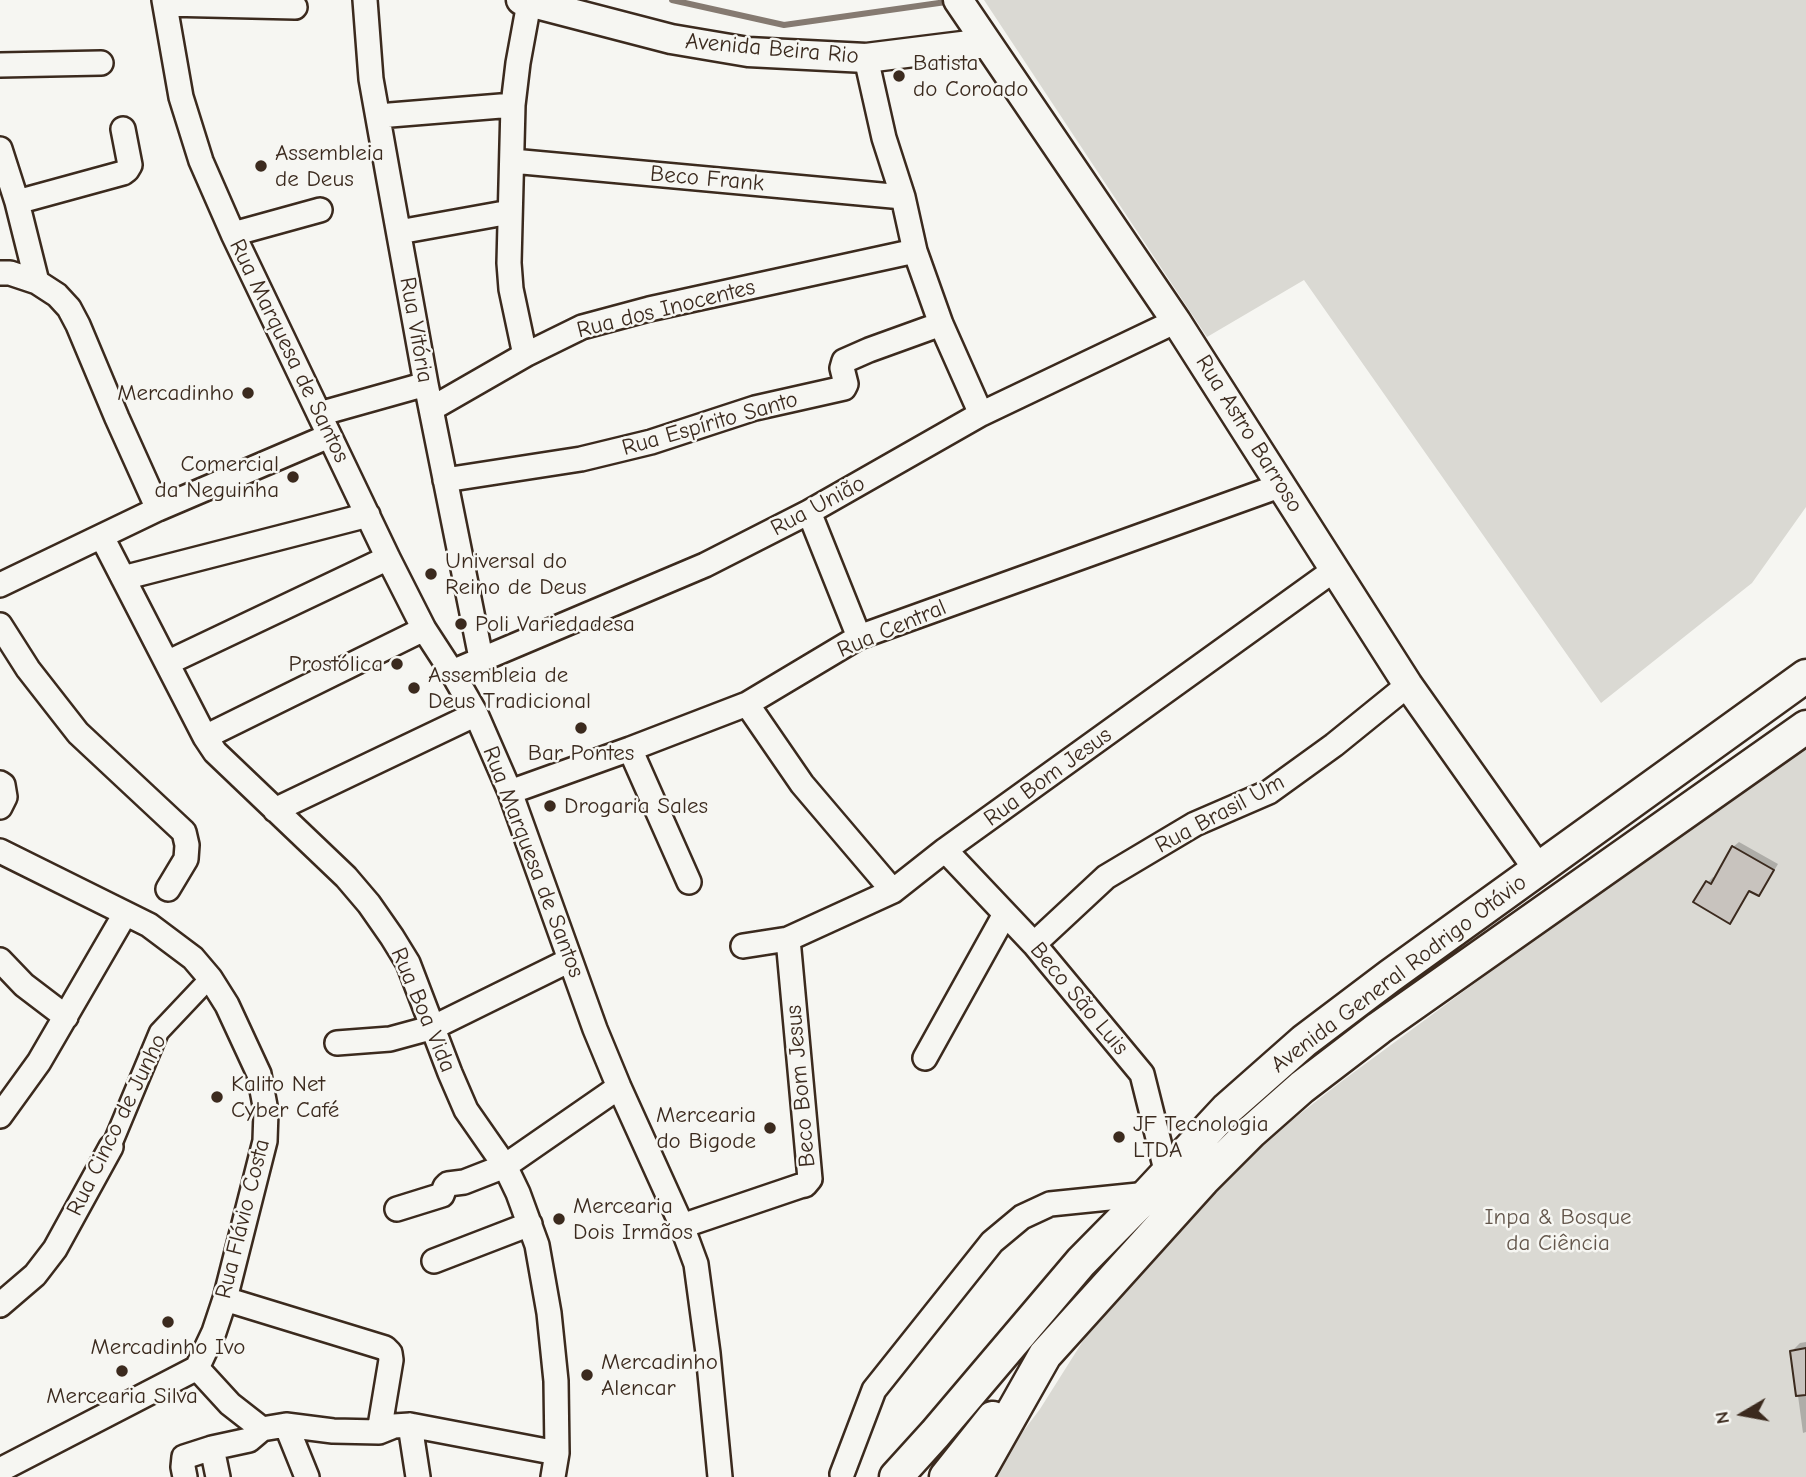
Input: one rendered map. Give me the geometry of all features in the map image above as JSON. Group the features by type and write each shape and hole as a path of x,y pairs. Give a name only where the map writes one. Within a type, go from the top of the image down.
{"main road":[{"name":"Avenida General Rodrigo Otávio","path":"896,1477 1081,1262 1227,1109 1304,1041 1806,676"},
{"name":"Avenida General Rodrigo Otávio","path":"976,1477 1045,1354 1203,1180 1251,1132 1302,1087 1379,1028 1806,727"},
{"path":"946,1477 1045,1354"},
{"path":"914,1477 935,1434"}],"street":[{"name":"Rua Vitória","path":"365,0 378,116 426,384 481,658"},
{"name":"Rua Astro Barroso","path":"958,0 1176,321 1408,685 1538,869"},
{"path":"525,1 513,105 509,263 511,289 525,355"},
{"name":"Avenida Beira Rio","path":"525,1 671,39 748,52 866,58 986,43"},
{"path":"164,2 295,7"},
{"name":"Rua Marquesa de Santos","path":"164,2 181,97 201,161 233,234 388,558 424,629 476,714 510,792 595,1028 682,1226 696,1264 720,1477"},
{"path":"866,58 884,138 903,197 915,251 941,324 981,414"},
{"path":"0,65 101,63"},
{"path":"378,116 513,105"},
{"path":"17,202 123,173 130,165 122,129"},
{"path":"0,149 17,202 37,282"},
{"name":"Beco Frank","path":"512,161 903,197"},
{"path":"233,234 320,210"},
{"path":"399,232 510,212"},
{"name":"Rua dos Inocentes","path":"431,409 525,355 582,327 649,309 915,251"},
{"path":"0,272 37,282 57,295 69,308 158,509"},
{"name":"Rua União","path":"452,672 705,565 809,512 981,414 1176,321"},
{"name":"Rua Espírito Santo","path":"445,480 580,459 651,442 755,408 844,388 844,361 941,324"},
{"path":"319,414 426,384"},
{"path":"0,585 158,509 329,436"},
{"name":"Rua Central","path":"510,792 747,704 859,638 1282,485"},
{"path":"809,512 859,638"},
{"path":"123,578 368,515"},
{"name":"Rua Boa Vida","path":"102,537 215,752 321,852 369,904 408,963 466,1110 505,1166 537,1245 549,1313 556,1381 557,1453 553,1477"},
{"path":"167,663 388,558"},
{"name":"Rua Bom Jesus","path":"743,946 788,939 893,891 945,850 1334,570"},
{"path":"0,625 28,669 78,733 184,832 186,859 168,889"},
{"path":"205,737 424,629"},
{"name":"Rua Brasil Um","path":"1034,943 1106,877 1195,824 1269,792 1334,745 1408,685"},
{"path":"747,704 802,784 893,891"},
{"path":"275,810 476,714"},
{"path":"630,749 689,882"},
{"path":"0,783 5,791 0,807"},
{"name":"Beco São Luis","path":"945,850 1034,943 1142,1074 1157,1184"},
{"name":"Rua Flávio Costa","path":"0,851 149,925 193,958 227,1005 259,1074 266,1111 265,1141 225,1299 214,1332 197,1368"},
{"path":"0,1116 39,1062 125,914"},
{"path":"925,1058 1005,914"},
{"name":"Beco Bom Jesus","path":"682,1226 805,1185 810,1179 788,939"},
{"path":"0,960 24,985 66,1017"},
{"path":"337,1043 390,1039 434,1027 570,960"},
{"name":"Rua Cinco de Junho","path":"0,1305 35,1275 55,1249 111,1147 159,1032 210,978"},
{"path":"397,1209 442,1195 448,1185 464,1182 505,1166 619,1087"},
{"path":"842,1474 874,1390 992,1242 1022,1217 1049,1204 1157,1184"},
{"path":"434,1261 530,1224"},
{"path":"225,1299 385,1348 390,1353 391,1360 379,1432"},
{"path":"5,1471 197,1368 230,1404 262,1429"},
{"path":"185,1477 184,1457 248,1440 262,1429 286,1425 333,1431 379,1432 394,1426 410,1425 557,1453"},
{"path":"286,1425 307,1477"},
{"path":"410,1425 418,1477"},
{"path":"212,1448 218,1477"}],"green space":[{"path":"984,0 1806,0 1806,507 1752,583 1601,703 1304,280 1207,337"},
{"name":"Inpa & Bosque da Ciência","path":"1806,742 1806,1477 991,1477 1040,1409 1093,1325 1173,1232 1259,1146 1342,1081"}],"building":[{"path":"1732,846 1774,870 1759,896 1749,891 1730,924 1693,902 1706,881 1711,884"},
{"path":"1806,1348 1806,1395 1796,1396 1790,1351"}],"waterway":[{"path":"672,0 784,25 953,1"}],"place":[{"name":"Batista do Coroado","path":"899,76"},
{"name":"Assembleia de Deus","path":"261,166"},
{"name":"Mercadinho","path":"248,393"},
{"name":"Comercial da Neguinha","path":"293,477"},
{"name":"Universal do Reino de Deus","path":"431,574"},
{"name":"Poli Variedadesa","path":"461,624"},
{"name":"Prostólica","path":"397,664"},
{"name":"Assembleia de Deus Tradicional","path":"414,688"},
{"name":"Bar Pontes","path":"581,728"},
{"name":"Drogaria Sales","path":"550,806"},
{"name":"Kalito Net Cyber Café","path":"217,1097"},
{"name":"Mercearia do Bigode","path":"770,1128"},
{"name":"JF Tecnologia LTDA","path":"1119,1137"},
{"name":"Mercearia Dois Irmãos","path":"559,1219"},
{"name":"Mercadinho Ivo","path":"168,1322"},
{"name":"Mercearia Silva","path":"122,1371"},
{"name":"Mercadinho Alencar","path":"587,1375"}]}
